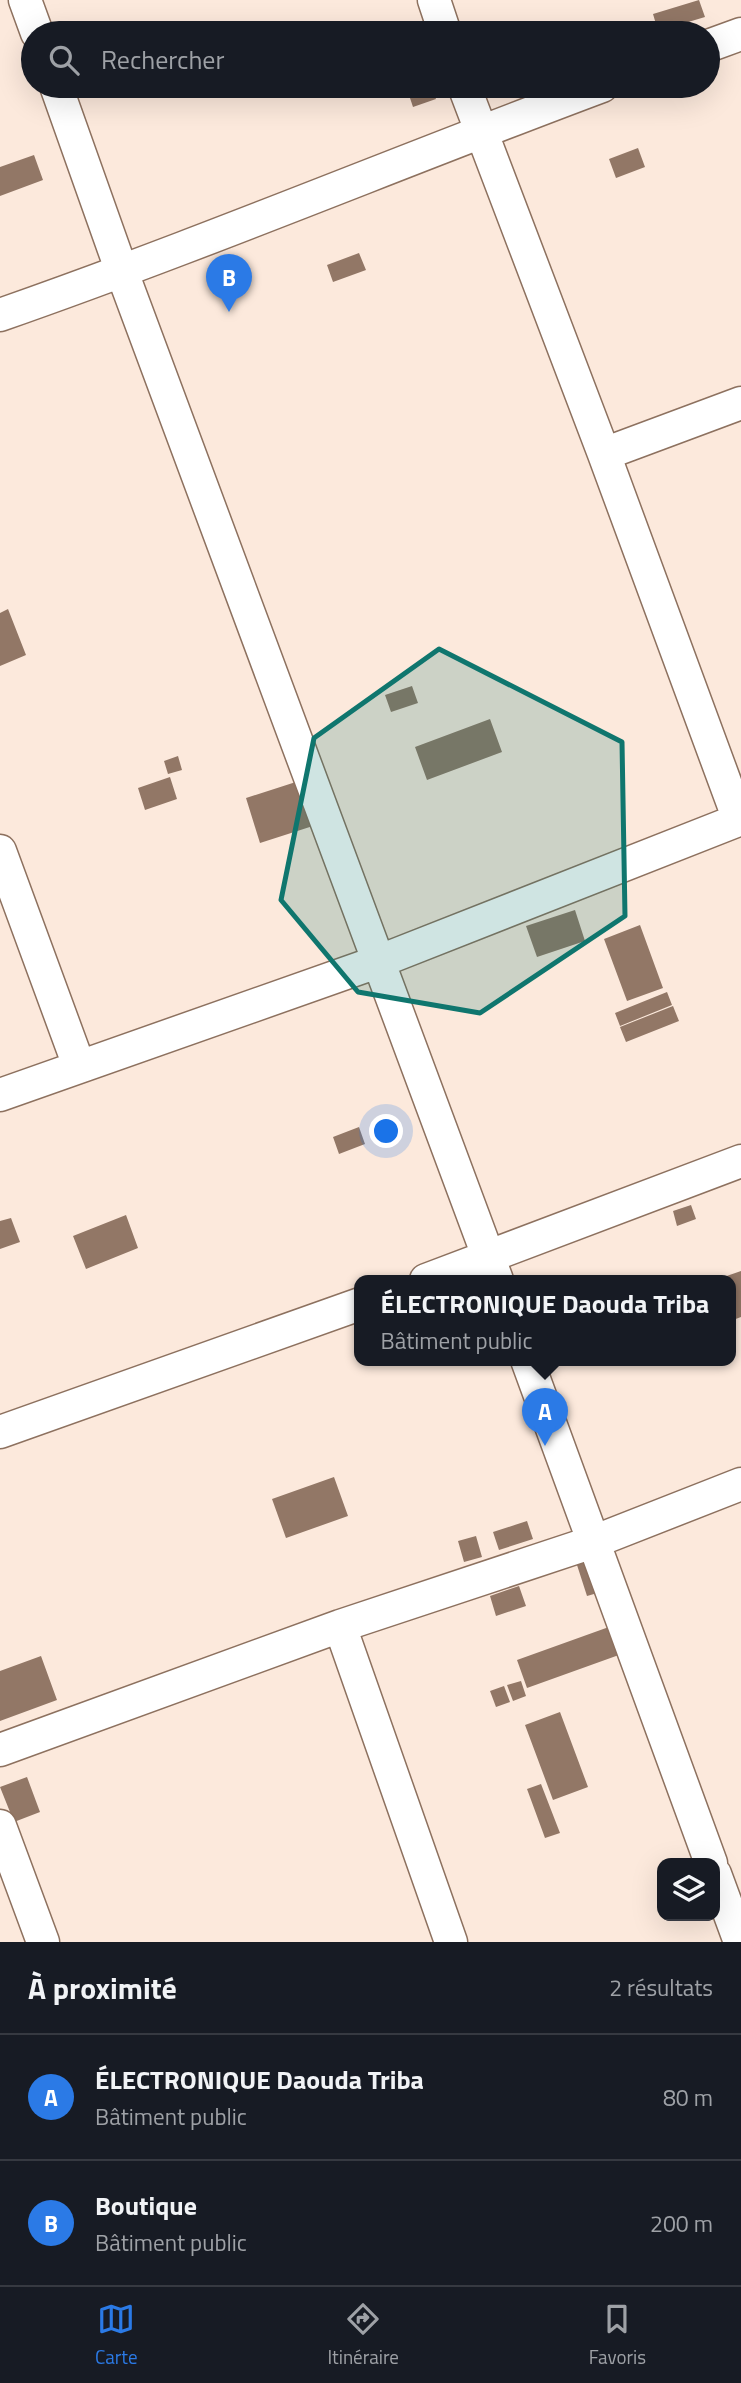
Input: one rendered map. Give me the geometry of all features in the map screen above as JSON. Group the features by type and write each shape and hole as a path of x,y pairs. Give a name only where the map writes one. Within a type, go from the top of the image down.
{"street":[{"path":"25,0 33,21"},
{"path":"434,0 441,21"},
{"path":"720,42 741,34"},
{"path":"60,98 122,272 493,1269"},
{"path":"0,1095 380,961 740,820 468,98"},
{"path":"0,315 122,272 569,98"},
{"path":"604,453 741,403"},
{"path":"0,851 79,1066"},
{"path":"456,1275 493,1269 741,1161"},
{"path":"0,1432 354,1306"},
{"path":"529,1366 709,1858"},
{"path":"0,1750 340,1626 593,1542 741,1484"},
{"path":"340,1626 451,1942"},
{"path":"0,1826 43,1942"},
{"path":"720,1888 740,1942"}],"highlighted area":[{"path":"439,649 622,742 625,916 480,1013 358,992 281,900 314,738"}],"building":[{"path":"699,0 705,17 692,21 655,21 653,14"},
{"path":"410,98 436,99 413,107"},
{"path":"638,148 645,167 616,178 609,159"},
{"path":"34,155 43,180 0,196 0,167"},
{"path":"359,253 366,270 333,282 327,265"},
{"path":"8,609 26,655 0,666 0,613"},
{"path":"412,686 418,703 391,712 385,695"},
{"path":"490,719 502,752 427,780 415,747"},
{"path":"178,756 182,770 168,774 164,761"},
{"path":"170,777 177,799 145,810 138,788"},
{"path":"302,780 316,825 260,843 246,798"},
{"path":"575,910 585,941 537,957 526,926"},
{"path":"640,925 663,988 627,1001 604,939"},
{"path":"667,992 672,1005 620,1026 615,1013"},
{"path":"673,1006 679,1021 626,1042 620,1027"},
{"path":"359,1127 365,1144 339,1154 333,1137"},
{"path":"691,1205 696,1219 677,1226 673,1211"},
{"path":"126,1215 138,1248 86,1269 73,1236"},
{"path":"11,1218 20,1242 0,1249 0,1221"},
{"path":"741,1271 741,1317 736,1319 736,1275 730,1275"},
{"path":"334,1477 348,1516 286,1538 272,1499"},
{"path":"527,1521 533,1539 499,1550 493,1532"},
{"path":"476,1536 482,1557 464,1562 458,1541"},
{"path":"597,1558 608,1590 587,1596 577,1565"},
{"path":"519,1586 526,1606 496,1616 490,1596"},
{"path":"620,1623 630,1651 527,1688 517,1660"},
{"path":"41,1656 57,1700 0,1721 0,1671"},
{"path":"521,1681 526,1696 513,1701 507,1685"},
{"path":"504,1686 510,1702 496,1707 490,1691"},
{"path":"560,1712 588,1787 553,1800 525,1725"},
{"path":"27,1777 40,1812 14,1822 0,1787"},
{"path":"541,1784 560,1833 545,1838 527,1789"}],"place":[{"name":"Boutique","path":"229,312"},
{"name":"ÉLECTRONIQUE Daouda Triba","path":"545,1446"}]}
